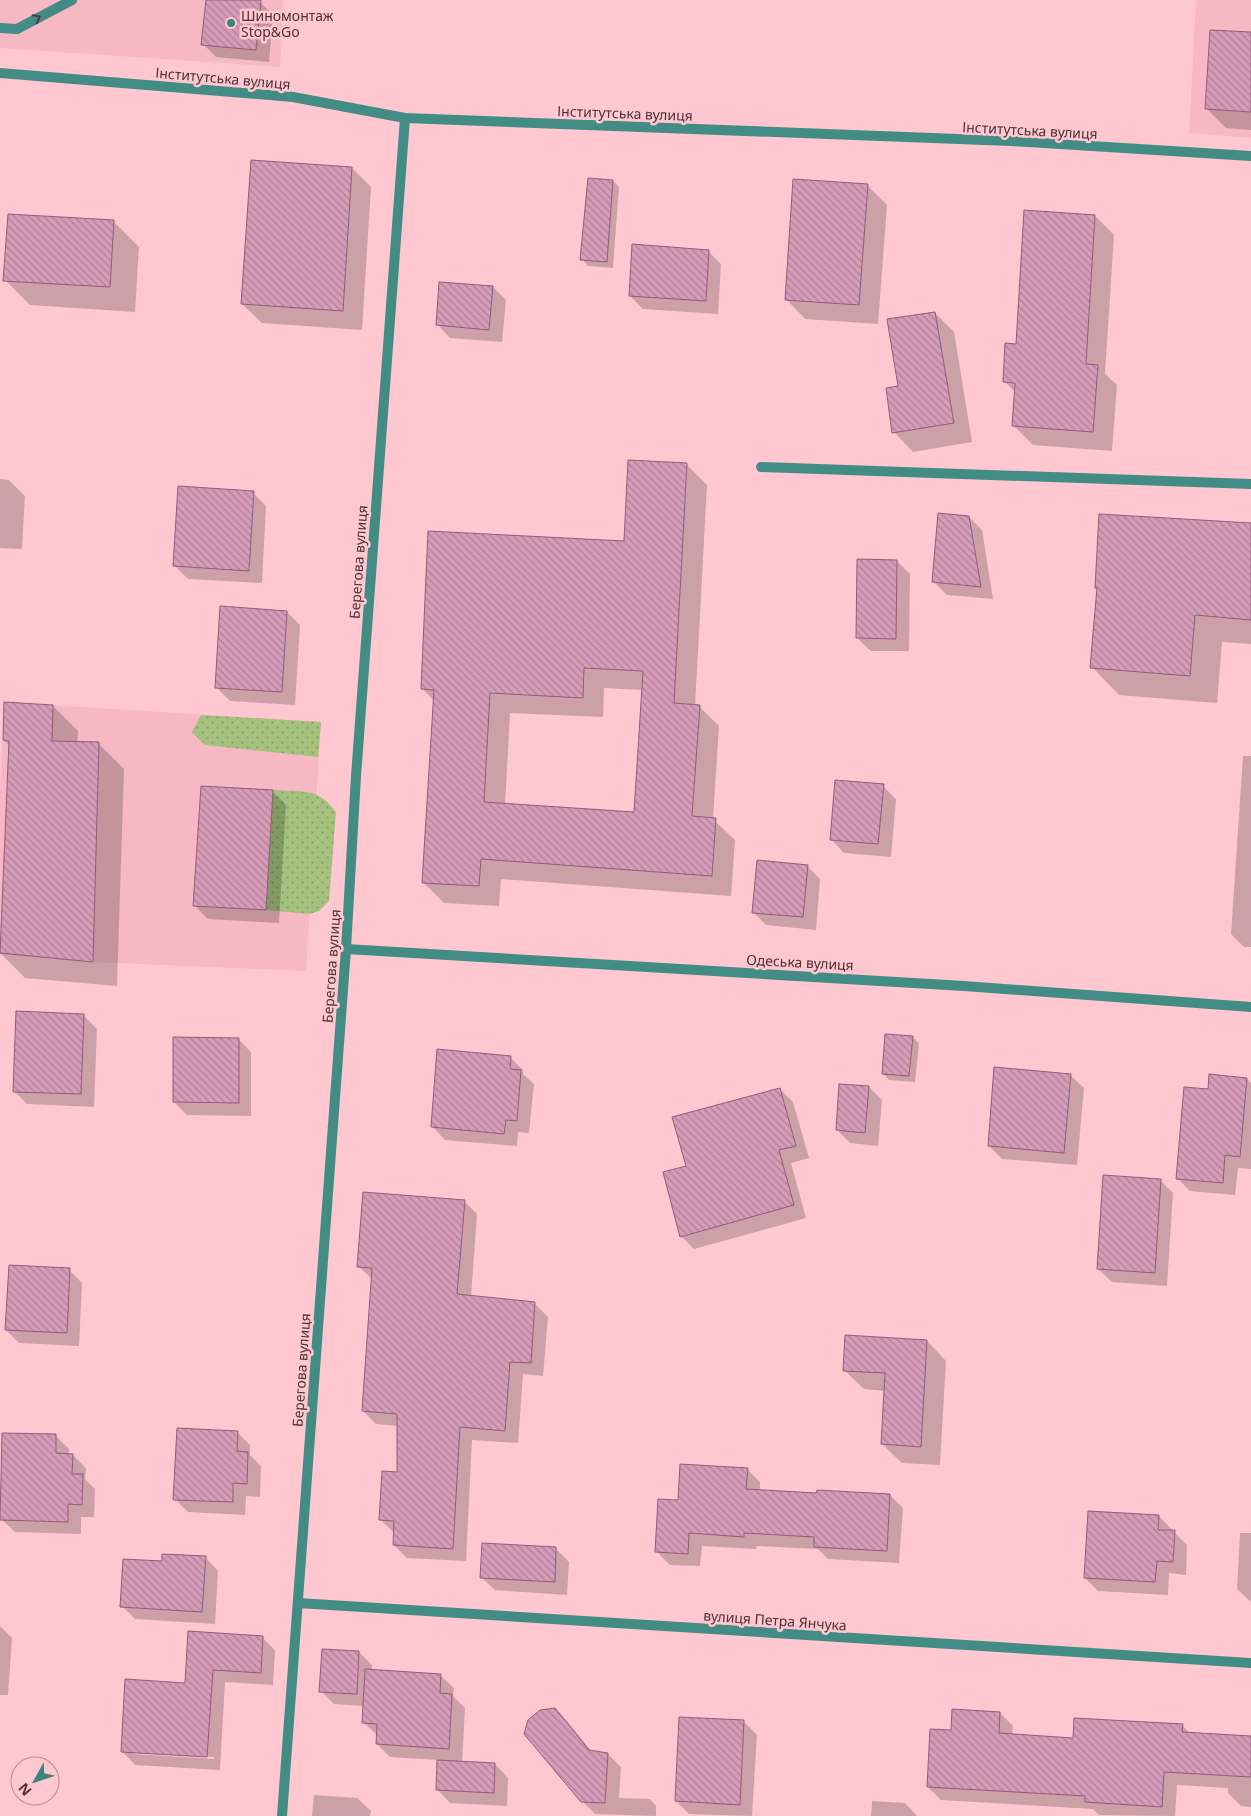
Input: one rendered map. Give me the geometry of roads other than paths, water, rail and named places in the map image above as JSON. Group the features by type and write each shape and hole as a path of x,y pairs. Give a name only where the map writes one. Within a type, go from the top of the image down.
{"street":[{"path":"0,28 17,29 72,0"},
{"name":"Інститутська вулиця","path":"0,73 292,97 405,118 1012,142 1251,156"},
{"name":"Берегова вулиця","path":"282,1816 405,118"},
{"path":"761,467 1251,484"},
{"name":"Одеська вулиця","path":"346,949 964,986 1251,1007"},
{"name":"вулиця Петра Янчука","path":"298,1603 1251,1663"}],"place":[{"name":"Шиномонтаж Stop&Go","path":"231,23"}]}
